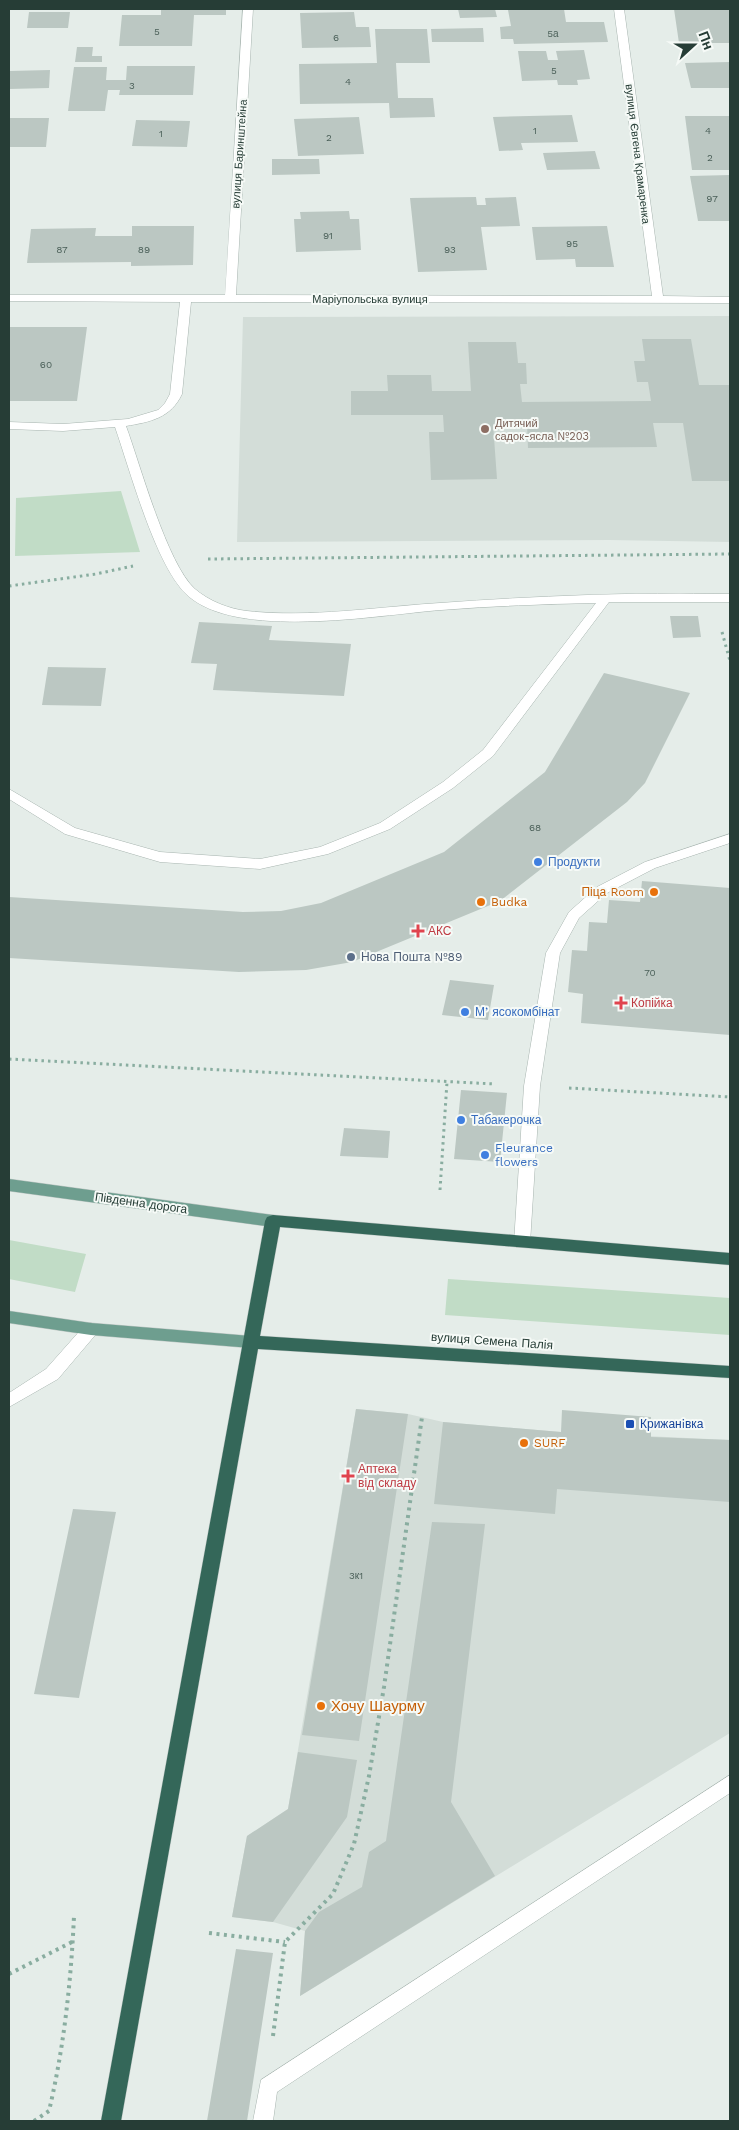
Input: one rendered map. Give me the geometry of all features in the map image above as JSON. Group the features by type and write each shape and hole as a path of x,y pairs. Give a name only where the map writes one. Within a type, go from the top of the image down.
{"highway":[{"path":"111,2121 273,1221 730,1258"},
{"name":"вулиця Семена Палія","path":"251,1342 730,1372"}],"main road":[{"name":"Південна дорога","path":"9,1185 273,1221"},
{"path":"9,1317 91,1329 251,1342"}],"street":[{"name":"вулиця Баринштейна","path":"230,299 248,9"},
{"name":"вулиця Євгена Крамаренка","path":"619,9 658,300"},
{"name":"Маріупольська вулиця","path":"9,298 730,300"},
{"path":"9,426 66,428 119,422 147,418 161,413 171,406 176,394 186,298"},
{"path":"119,422 169,559 188,590 214,608 247,615 331,616 457,605 607,597 730,598"},
{"path":"9,793 70,830 160,857 260,864 323,851 385,826 448,786 488,752 607,597"},
{"path":"522,1242 532,1086 553,953 574,915 602,890 650,865 730,838"},
{"path":"9,1401 52,1374 91,1329"},
{"path":"263,2121 268,2087 730,1784"}],"path":[{"path":"9,586 96,574 169,559 730,554"},
{"path":"9,1058 730,1098"},
{"path":"440,1190 447,1082"},
{"path":"268,2087 285,1942 333,1894 354,1844 369,1776 384,1687 422,1417"},
{"path":"34,2121 49,2111 57,2077 72,1973 74,1916"},
{"path":"209,1933 285,1942"},
{"path":"9,1974 72,1942"}],"shaded area":[{"name":"Дитячий садок-ясла №203","path":"730,316 730,542 609,540 237,542 243,317"},
{"path":"356,1409 408,1414 443,1422 561,1432 730,1440 730,1733 300,1996 305,1931 273,1922 232,1917 247,1836 288,1809"}],"green space":[{"path":"121,491 140,552 15,556 16,498"},
{"path":"9,1240 86,1254 75,1292 9,1279"},
{"path":"448,1279 730,1298 730,1335 445,1315"}],"building":[{"path":"161,9 226,9 226,15 194,15 192,46 119,46 122,15 161,15"},
{"path":"458,9 495,9 497,17 460,18"},
{"path":"564,9 566,22 604,22 608,42 514,44 513,39 501,39 500,27 511,26 508,10"},
{"path":"674,9 729,9 730,43 679,43"},
{"path":"29,12 70,12 68,28 27,28"},
{"path":"354,12 356,27 369,27 371,47 302,48 300,13"},
{"path":"483,28 484,42 432,42 431,29"},
{"path":"375,29 427,29 430,63 396,63 398,98 433,98 435,117 390,118 389,103 300,104 299,64 377,63"},
{"path":"77,47 93,47 92,56 102,56 102,62 75,62"},
{"path":"584,50 590,79 577,80 578,85 558,85 557,80 522,81 518,51 546,51 548,60 558,60 556,51"},
{"path":"730,62 730,88 691,88 685,63"},
{"path":"127,66 195,66 193,95 119,95 120,90 108,90 105,111 68,111 74,67 107,67 106,80 126,80"},
{"path":"50,70 49,88 9,89 9,71"},
{"path":"572,115 578,142 521,143 523,150 499,151 493,117"},
{"path":"685,116 730,116 730,170 692,170"},
{"path":"359,117 364,154 298,156 294,119"},
{"path":"9,118 49,118 46,147 9,147"},
{"path":"136,120 190,121 187,147 132,146"},
{"path":"595,151 600,169 547,170 543,153"},
{"path":"272,159 319,159 320,174 272,175"},
{"path":"730,175 730,221 698,221 690,176"},
{"path":"476,197 477,205 486,205 485,198 516,197 520,226 481,227 487,270 418,272 410,198"},
{"path":"349,211 350,219 359,219 361,250 296,252 294,219 301,219 300,212"},
{"path":"132,226 194,226 193,265 131,266 131,262 27,263 31,229 96,228 95,236 132,236"},
{"path":"607,226 614,267 576,267 575,259 536,260 532,227"},
{"path":"9,327 87,327 77,401 9,401"},
{"path":"642,339 691,339 699,385 730,385 730,481 692,481 683,423 653,423 657,447 528,448 527,424 493,424 497,479 431,480 429,432 444,432 443,415 351,415 351,391 388,391 387,375 431,375 432,391 471,391 468,342 516,342 518,363 526,363 527,384 520,384 522,402 651,401 648,382 637,382 634,361 645,361"},
{"path":"670,616 698,616 701,637 673,638"},
{"path":"199,622 272,626 269,640 351,644 344,696 213,690 217,664 191,663"},
{"path":"48,667 106,668 101,706 42,705"},
{"path":"604,673 690,693 645,783 627,802 500,901 352,962 306,970 239,972 9,958 9,897 243,912 281,911 321,903 444,852 545,772"},
{"path":"642,881 730,888 730,1035 581,1023 583,994 568,992 572,950 587,951 589,922 607,923 609,900 640,902"},
{"path":"450,980 494,985 488,1020 442,1015"},
{"path":"461,1090 507,1093 500,1162 454,1159"},
{"path":"344,1128 390,1131 388,1158 340,1156"},
{"path":"356,1409 408,1414 359,1741 302,1735"},
{"path":"562,1410 651,1417 651,1437 730,1440 730,1502 557,1489 555,1514 434,1504 443,1422 561,1432"},
{"path":"73,1509 116,1512 79,1698 34,1694"},
{"path":"432,1522 485,1524 451,1802 495,1876 300,1996 305,1931 319,1912 362,1887 369,1852 386,1841"},
{"path":"298,1752 357,1760 347,1817 273,1922 232,1917 247,1836 288,1809"},
{"path":"236,1949 273,1953 247,2121 207,2121"}],"place":[{"name":"Дитячий садок-ясла №203","path":"485,429"},
{"name":"Продукти","path":"538,862"},
{"name":"Піца Room","path":"654,892"},
{"name":"Budka","path":"481,902"},
{"name":"АКС","path":"418,931"},
{"name":"Нова Пошта №89","path":"351,957"},
{"name":"Копійка","path":"621,1003"},
{"name":"Мʼясокомбінат","path":"465,1012"},
{"name":"Табакерочка","path":"461,1120"},
{"name":"Fleurance flowers","path":"485,1155"},
{"name":"Крижанiвка","path":"630,1424"},
{"name":"SURF","path":"524,1443"},
{"name":"Аптека від складу","path":"348,1476"},
{"name":"Хочу Шаурму","path":"321,1706"}]}
